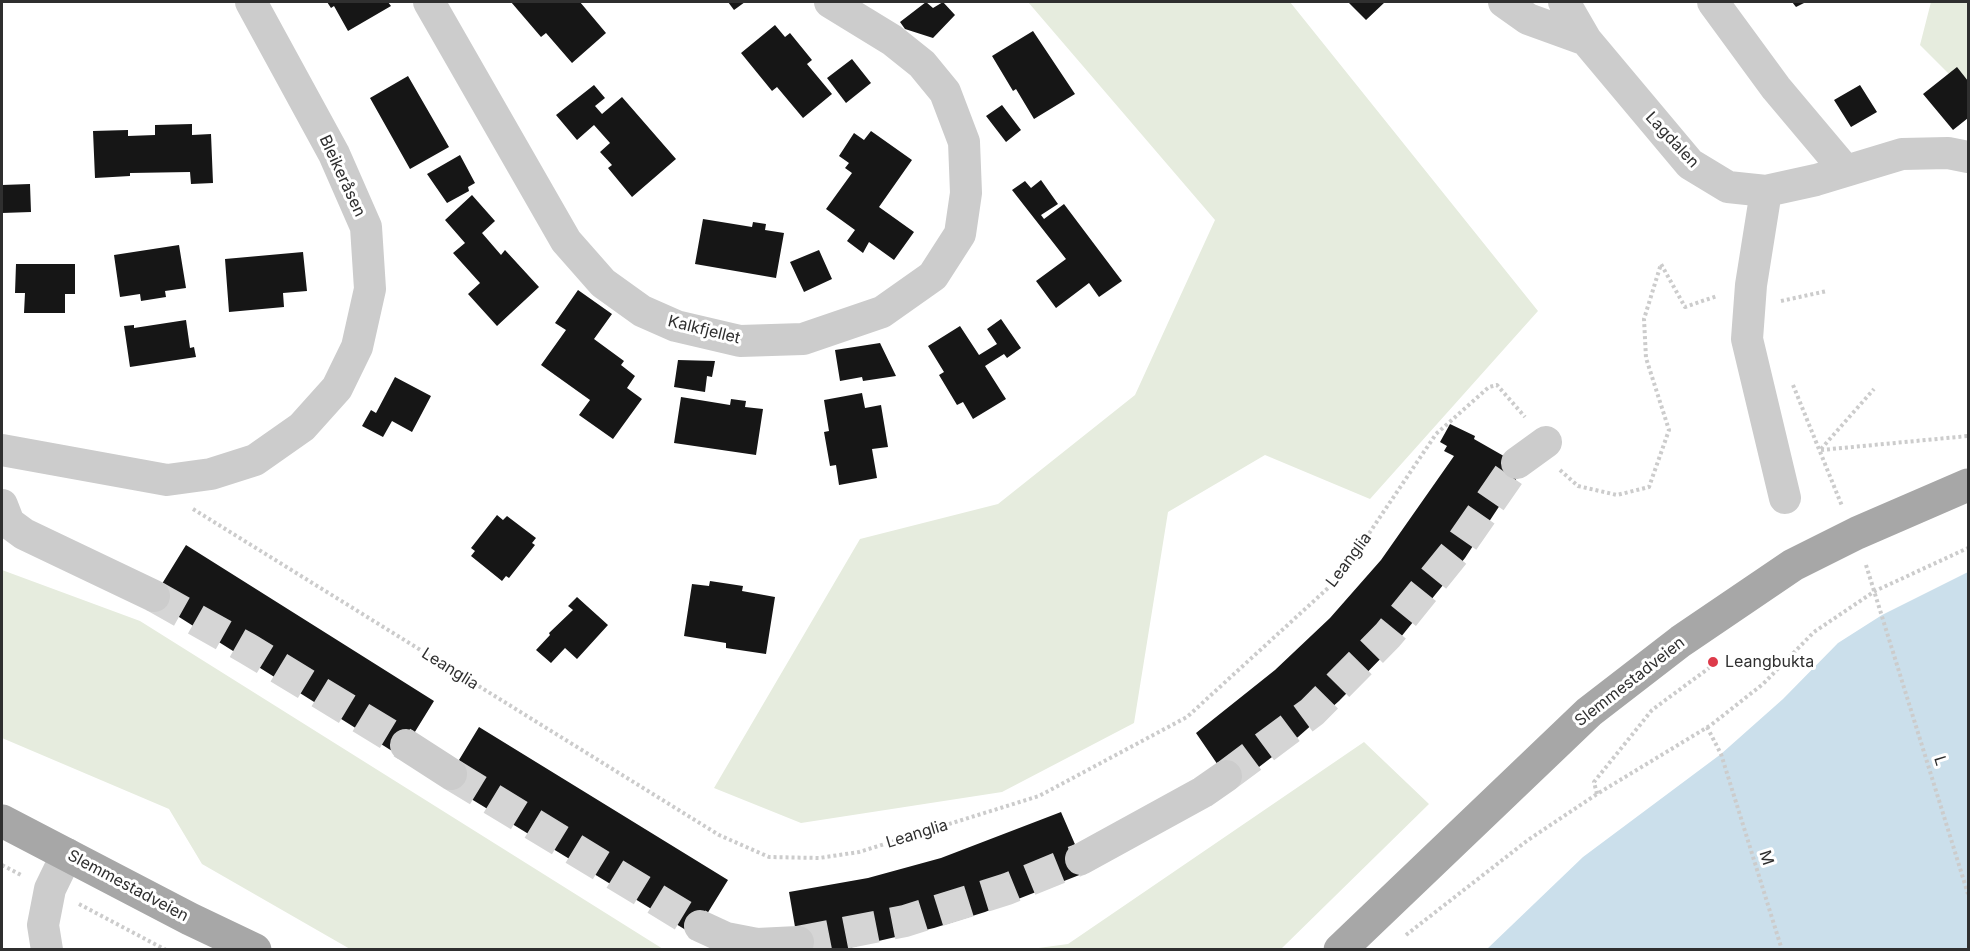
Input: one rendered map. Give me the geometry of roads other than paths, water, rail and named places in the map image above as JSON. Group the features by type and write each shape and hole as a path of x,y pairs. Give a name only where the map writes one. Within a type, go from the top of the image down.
{"main road":[{"name":"Slemmestadveien","path":"1340,950 1589,712 1646,667 1753,590 1793,565 1857,533 1968,485"},
{"name":"Slemmestadveien","path":"2,821 190,919 255,950"}],"street":[{"name":"Bleikeråsen","path":"2,450 167,480 211,474 255,460 302,427 338,388 357,346 370,289 366,226 334,154 251,2"},
{"name":"Kalkfjellet","path":"429,2 566,241 603,283 642,311 676,326 740,341 803,339 882,312 933,276 960,234 966,193 964,142 945,92 922,64 892,40 830,2"},
{"path":"1504,2 1528,20 1586,40"},
{"name":"Lagdalen","path":"1564,2 1586,40 1690,164 1728,187 1766,191 1816,180 1902,154 1948,153 1968,157"},
{"path":"1713,2 1776,88 1845,170"},
{"path":"1766,191 1758,294 1747,339 1785,498"},
{"path":"1516,463 1546,442"},
{"path":"2,505 9,523 24,534 154,596"},
{"path":"406,745 451,774"},
{"path":"1081,859 1185,802 1226,776"},
{"path":"47,950 43,925 50,889 67,854"},
{"path":"700,926 726,938 757,944 798,942"}],"water":[{"path":"1968,572 1968,949 1487,949 1583,857 1721,754 1783,699 1838,643 1882,615"}],"tunnel":[{"path":"1226,776 1312,712 1388,635 1456,551 1517,463"},
{"path":"154,596 248,649 406,745"},
{"path":"451,774 700,926"},
{"path":"798,942 905,921 1007,889 1081,859"}],"place":[{"name":"Leangbukta","path":"1713,662"}]}
